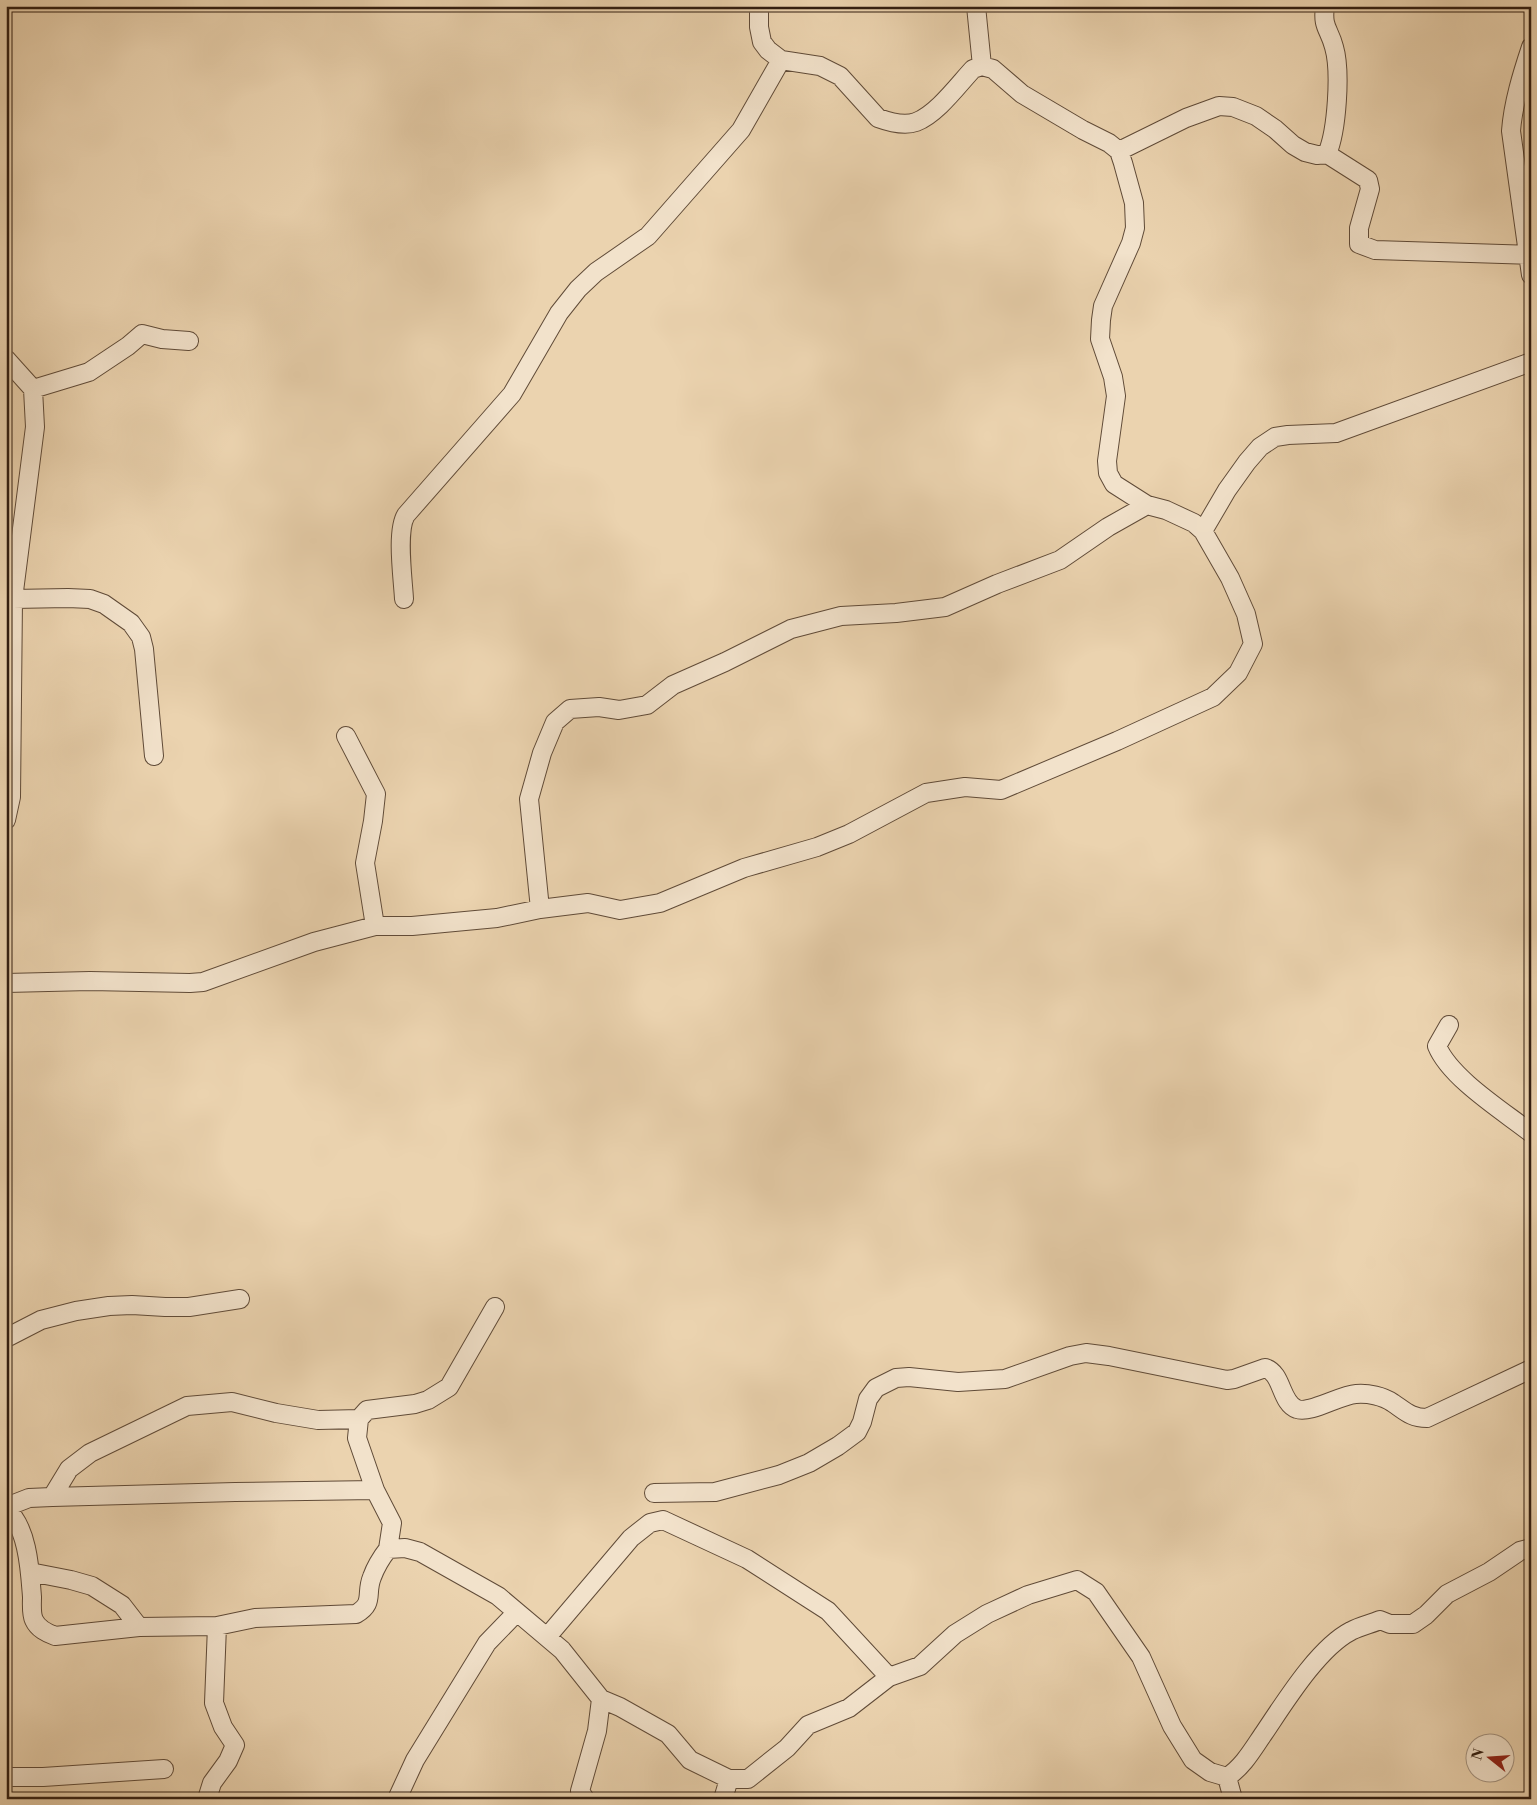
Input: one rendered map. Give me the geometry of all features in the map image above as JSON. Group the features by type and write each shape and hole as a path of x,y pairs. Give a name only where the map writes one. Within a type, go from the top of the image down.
{"street":[{"path":"6,983 90,981 203,982 314,942 375,926 412,926 497,918 540,909 588,903 620,910 660,903 744,868 817,847 849,834 926,793 965,787 1001,790 1117,741 1213,697 1238,673 1253,644 1246,614 1230,578 1203,531 1194,523 1166,510 1147,505 1114,484 1108,473 1109,447 1116,396 1114,377 1100,339 1101,320 1103,306 1131,242 1136,221 1134,203 1119,151 1110,143 1082,130 1022,94 993,69 982,66 973,69 932,112 916,122 906,124 878,118 840,76 820,66 781,60 768,50 762,42 759,27 760,6"},
{"path":"976,6 982,66"},
{"path":"1325,6 1324,24 1334,47 1337,68 1334,133 1327,154"},
{"path":"1531,47 1522,76 1511,131 1530,255 1531,274"},
{"path":"404,599 401,532 402,521 406,515 512,394 559,313 578,289 596,272 648,236 741,130 781,60"},
{"path":"1119,151 1186,118 1219,106 1233,107 1256,116 1305,152 1317,155 1327,154 1368,180 1370,189 1359,234 1359,244 1365,248 1375,250 1530,255"},
{"path":"33,390 89,372 128,346 142,334 162,339 189,341"},
{"path":"6,359 33,390 35,427 13,598 11,797 6,820"},
{"path":"1203,531 1226,490 1247,462 1260,447 1275,437 1336,433 1531,362"},
{"path":"540,909 529,799 542,753 555,722 570,709 599,707 619,710 647,705 673,685 725,662 791,629 841,616 896,613 944,607 1060,560 1108,527 1147,505"},
{"path":"13,598 90,600 104,604 131,623 142,637 154,756"},
{"path":"346,736 376,794 365,863 375,926"},
{"path":"1449,1025 1437,1046 1441,1057 1467,1083 1531,1133"},
{"path":"6,1338 42,1320 76,1311 132,1305 189,1307 240,1299"},
{"path":"375,1490 29,1498 6,1508 12,1514 22,1534 30,1572 34,1620 43,1631 55,1636 140,1627 217,1626 255,1618 356,1614 365,1609 371,1579 377,1563 388,1549 392,1523 375,1490 357,1438 359,1419 367,1410 415,1404 428,1400 450,1387 495,1307"},
{"path":"654,1493 715,1492 779,1476 809,1463 857,1432 862,1422 868,1399 876,1388 896,1378 909,1376 958,1382 1005,1379 1070,1356 1086,1353 1227,1380 1266,1368 1272,1371 1289,1402 1297,1409 1310,1409 1340,1397 1357,1394 1379,1396 1392,1402 1409,1415 1426,1418 1531,1369"},
{"path":"52,1497 69,1469 90,1453 187,1406 232,1402 276,1413 318,1420 359,1419"},
{"path":"547,1637 631,1538 650,1523 663,1520 747,1559 828,1611 889,1677"},
{"path":"388,1549 405,1548 420,1552 498,1596 562,1650 601,1699 620,1707 668,1734 690,1760 729,1779 748,1779 787,1748 808,1725 849,1708 889,1677 920,1666 955,1634 987,1614 1028,1595 1077,1580 1096,1592 1141,1657 1172,1726 1192,1760 1210,1772 1226,1777 1235,1772 1247,1758 1306,1673 1334,1644 1351,1630 1380,1620 1390,1624 1413,1624 1426,1615 1447,1594 1489,1572 1520,1552 1531,1548"},
{"path":"30,1572 92,1586 122,1605 140,1627"},
{"path":"396,1799 415,1760 487,1643 517,1612"},
{"path":"207,1799 212,1783 228,1760 235,1744 224,1727 214,1703 217,1626"},
{"path":"585,1799 580,1791 597,1731 601,1699"},
{"path":"6,1777 43,1777 164,1769"},
{"path":"1226,1777 1233,1799"},
{"path":"723,1799 729,1779"}]}
